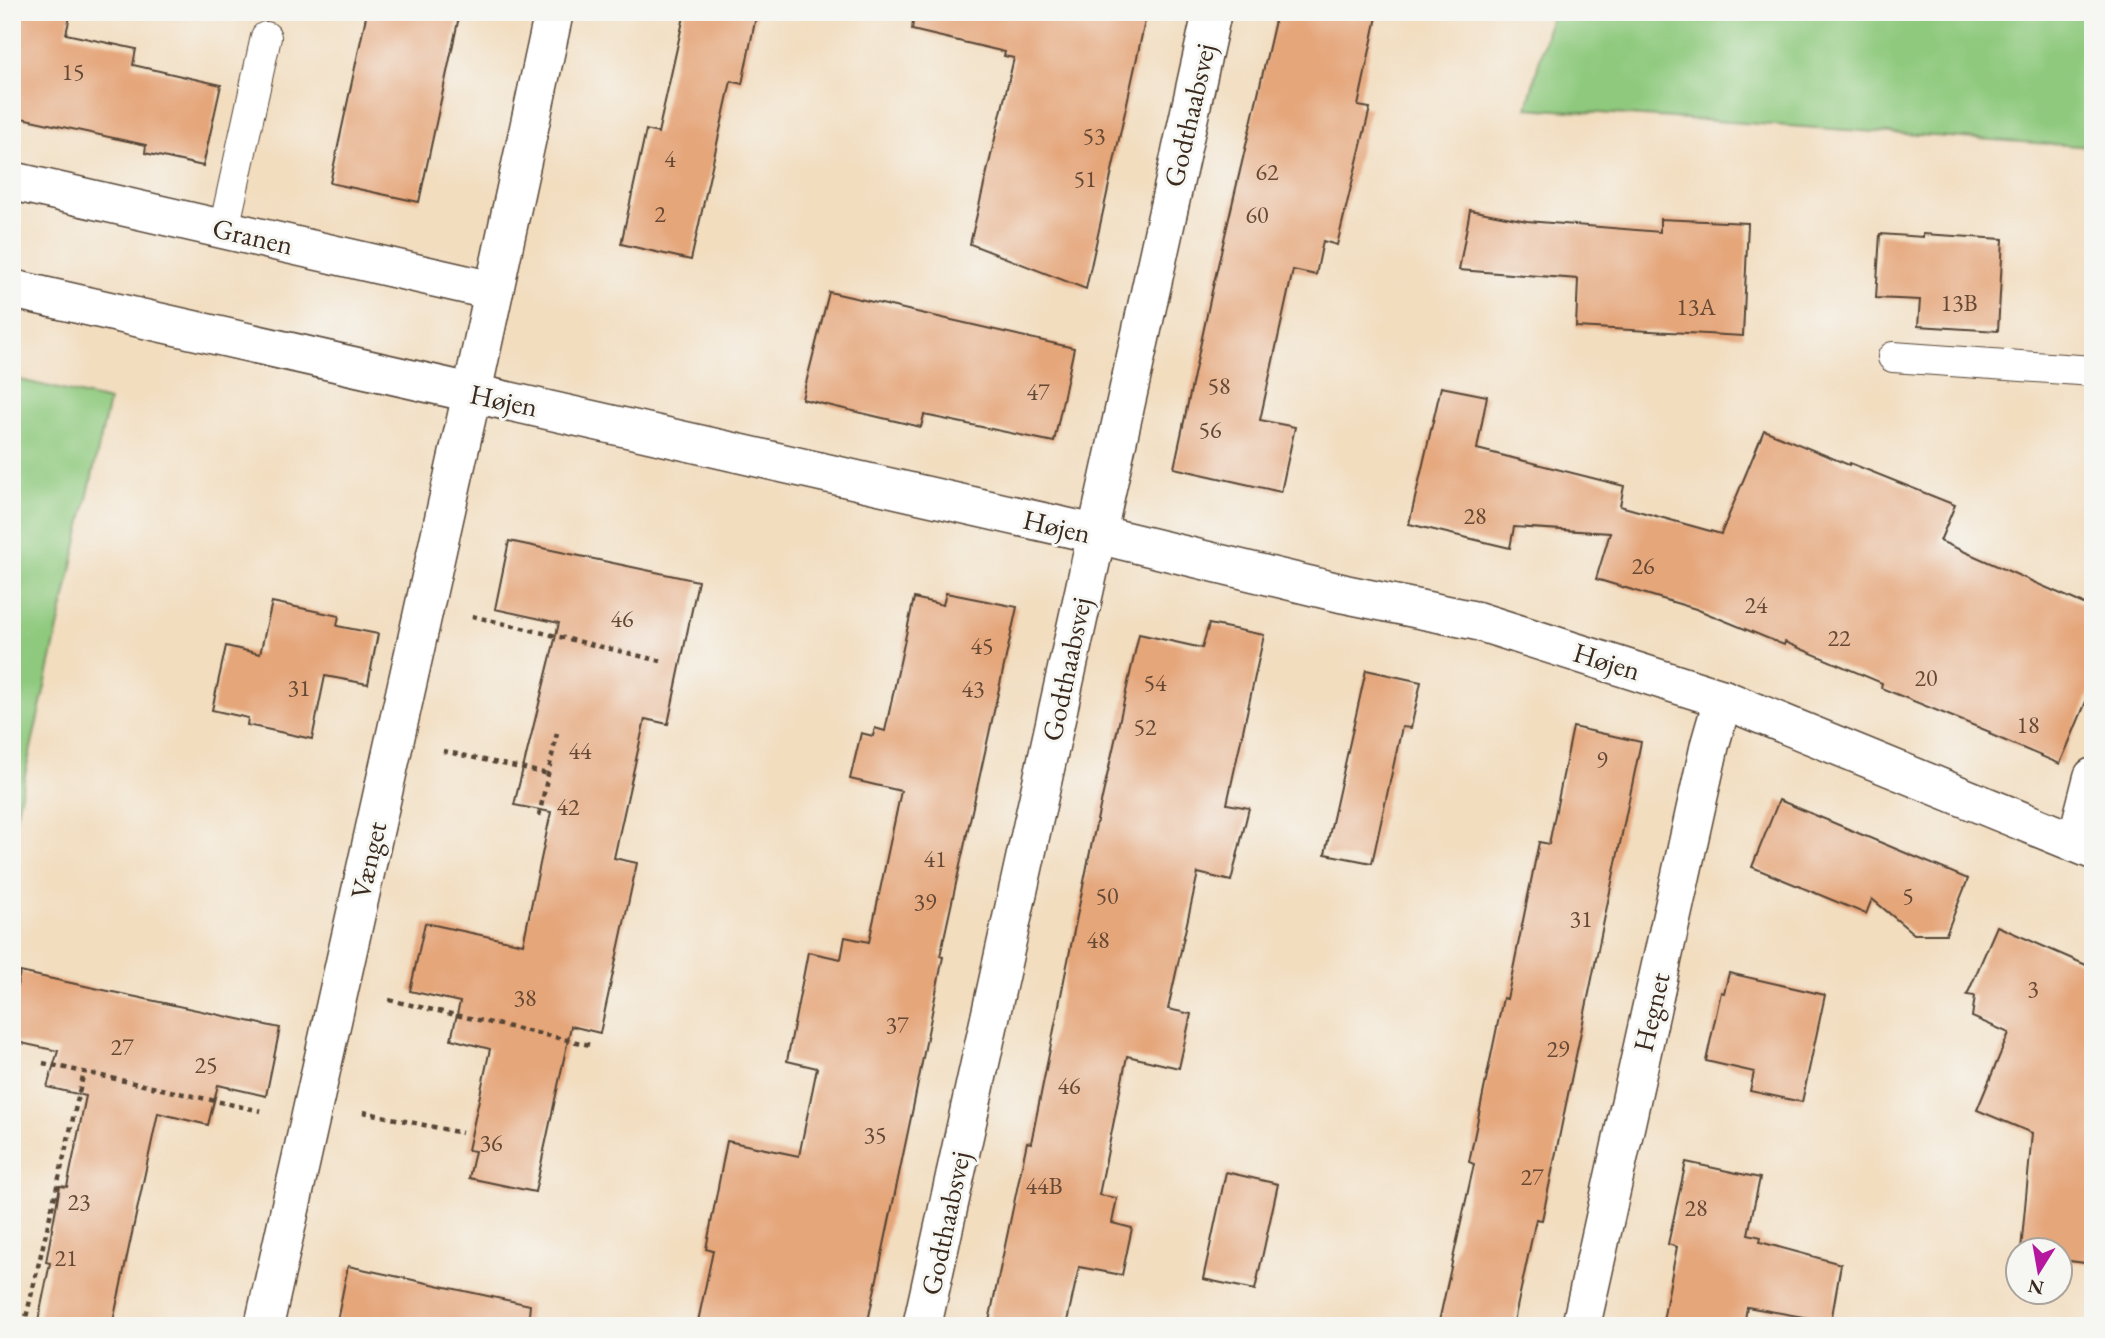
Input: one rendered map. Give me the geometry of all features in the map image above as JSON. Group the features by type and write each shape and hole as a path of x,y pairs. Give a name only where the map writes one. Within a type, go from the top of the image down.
{"street":[{"path":"472,393 554,12"},
{"name":"Godthaabsvej","path":"922,1326 1212,12"},
{"name":"Granen","path":"12,181 494,291"},
{"name":"Højen","path":"12,289 1096,534 1345,594 1477,621 1723,698 2085,847 2093,776"},
{"name":"Vænget","path":"264,1326 472,393"},
{"name":"Hegnet","path":"1581,1326 1710,744 1723,698"}],"lane":[{"path":"224,229 266,37"},
{"path":"1893,357 2093,371"}],"path":[{"path":"425,604 662,661"},
{"path":"539,816 558,728"},
{"path":"394,741 548,774"},
{"path":"339,989 590,1045"},
{"path":"43,1063 312,1112 462,1133"},
{"path":"23,1326 84,1072"}],"green space":[{"path":"1552,12 2093,12 2093,147 1527,108"},
{"path":"12,378 109,401 12,833"}],"building":[{"path":"12,12 71,12 66,34 136,49 133,65 221,85 203,166 145,153 146,145 12,116"},
{"path":"367,12 460,12 419,202 330,183"},
{"path":"685,12 757,12 742,84 731,81 691,260 621,244 646,130 658,133"},
{"path":"914,12 1147,12 1086,289 970,244 1014,58 1004,56 1005,52 912,30"},
{"path":"1277,12 1378,12 1358,106 1370,108 1337,245 1323,241 1316,275 1293,270 1260,420 1295,427 1281,492 1174,468"},
{"path":"1470,210 1527,221 1660,232 1660,219 1748,223 1743,336 1576,327 1578,279 1459,270"},
{"path":"1880,234 2003,239 1998,331 1918,326 1920,300 1876,298"},
{"path":"829,292 1074,348 1054,442 924,415 921,427 802,399"},
{"path":"1441,387 1487,396 1477,449 1624,486 1620,506 1721,534 1764,430 1955,505 1940,541 2093,608 2093,685 2060,764 1881,688 1882,683 1785,642 1784,645 1696,609 1596,579 1610,533 1514,527 1510,548 1409,524"},
{"path":"509,541 698,581 668,724 645,719 614,858 637,863 600,1033 571,1026 535,1192 469,1178 475,1151 468,1150 490,1049 451,1039 460,1002 410,991 425,923 523,944 551,812 514,805 559,623 495,609"},
{"path":"946,593 1017,607 940,956 943,957 867,1326 697,1326 713,1251 706,1249 727,1141 799,1156 817,1068 787,1061 808,952 841,959 845,937 869,942 901,791 850,779 861,733 873,736 875,728 885,731 914,598 943,605"},
{"path":"272,602 339,616 337,626 378,634 368,684 325,676 312,739 247,725 248,718 212,710 226,646 260,654"},
{"path":"1209,624 1264,635 1227,804 1249,808 1231,881 1198,873 1168,1009 1191,1014 1179,1068 1127,1056 1099,1195 1117,1198 1112,1223 1132,1228 1122,1275 1079,1267 1066,1326 988,1326 1027,1142 1031,1143 1091,847 1139,634 1202,648"},
{"path":"1366,670 1421,682 1411,728 1402,727 1372,863 1325,854"},
{"path":"1573,727 1641,742 1542,1220 1536,1219 1513,1326 1438,1326 1474,1164 1469,1162 1503,998 1507,999 1539,842 1549,844"},
{"path":"1779,800 1968,879 1946,934 1914,934 1872,899 1866,914 1752,867"},
{"path":"1997,926 2093,968 2093,1264 2074,1262 2074,1236 2022,1236 2032,1133 1977,1110 2009,1033 1972,1017 1975,996 1967,995"},
{"path":"20,972 280,1028 266,1096 218,1085 208,1125 158,1113 112,1326 37,1326 50,1263 46,1262 60,1186 67,1187 86,1096 47,1087 58,1051 12,1041 12,1008"},
{"path":"1729,973 1825,995 1802,1102 1750,1091 1754,1072 1706,1061 1721,992 1724,993"},
{"path":"1686,1162 1760,1178 1748,1234 1761,1237 1760,1242 1841,1264 1831,1322 1747,1307 1744,1326 1662,1326 1677,1247 1668,1244"},
{"path":"1226,1172 1278,1184 1255,1290 1203,1279"},
{"path":"348,1266 530,1305 528,1326 336,1326"}]}
